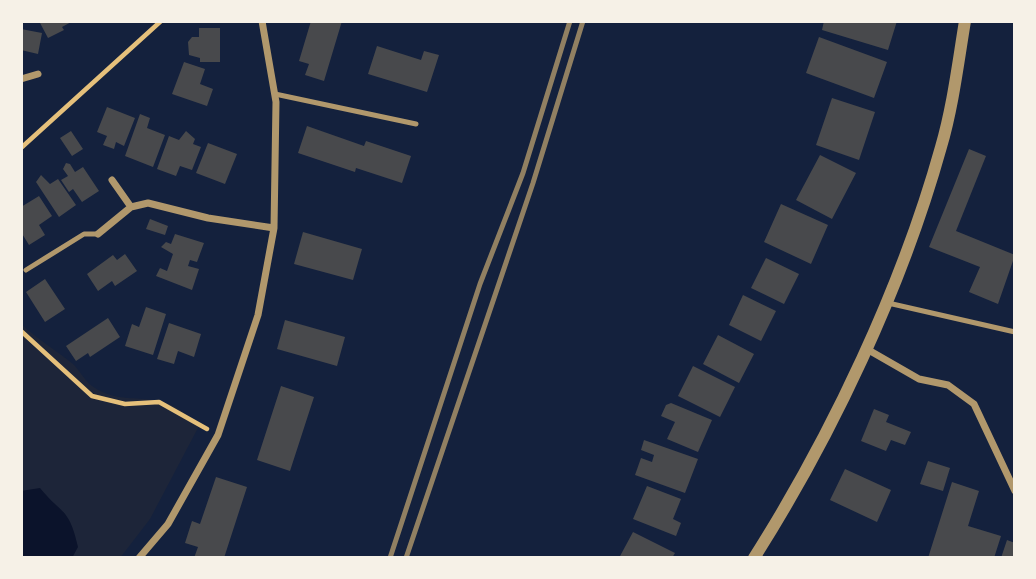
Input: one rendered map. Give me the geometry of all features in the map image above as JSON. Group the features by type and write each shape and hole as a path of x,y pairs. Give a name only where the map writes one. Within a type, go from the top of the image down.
{"street":[{"path":"139,558 168,524 218,435 258,315 274,228 275,94 262,21"},
{"path":"754,558 819,446 865,348 921,216 942,143 965,21"},
{"path":"21,79 38,74"},
{"path":"112,180 131,207"},
{"path":"98,234 131,207 148,203 208,218 274,228"},
{"path":"865,348 919,379 948,385 974,404 1015,491"}],"lane":[{"path":"275,94 416,124"},
{"path":"26,270 84,234 98,234"},
{"path":"885,302 1015,332"}],"path":[{"path":"21,148 161,21"},
{"path":"21,331 92,396 125,404 159,402 218,435"}],"shaded area":[{"path":"21,324 73,364 95,388 121,397 171,405 199,426 150,519 120,558 21,558"},
{"path":"40,488 68,518 78,547 72,558 21,558 21,491"}],"building":[{"path":"39,21 73,21 62,27 64,30 48,38"},
{"path":"311,21 342,21 324,81 305,75 309,64 299,61"},
{"path":"824,21 897,21 888,50 822,30"},
{"path":"199,28 220,28 220,62 200,62 200,58 189,55 188,42 192,37 199,37"},
{"path":"21,29 42,33 38,54 21,50"},
{"path":"819,37 887,62 874,98 806,73"},
{"path":"377,46 421,60 424,51 439,55 427,92 368,74"},
{"path":"184,62 205,69 200,84 213,89 207,106 172,94"},
{"path":"832,98 875,112 859,160 816,145"},
{"path":"107,107 135,118 124,146 116,142 114,149 103,145 107,136 97,132"},
{"path":"140,114 150,118 147,128 165,135 153,167 125,156"},
{"path":"307,126 364,146 366,141 411,156 402,183 356,168 355,172 298,153"},
{"path":"71,131 83,149 72,156 60,138"},
{"path":"186,131 195,139 193,144 201,147 192,170 180,166 176,176 157,169 169,136 179,140"},
{"path":"208,143 237,154 225,184 196,173"},
{"path":"969,149 986,156 956,231 1015,255 998,304 969,292 980,267 929,247"},
{"path":"820,155 856,173 832,219 796,200"},
{"path":"66,163 70,164 75,172 83,167 99,191 82,202 73,189 69,192 61,180 68,176 63,169"},
{"path":"41,175 50,184 58,179 76,205 59,217 36,182"},
{"path":"39,196 52,216 39,225 45,235 29,245 21,232 21,207"},
{"path":"781,204 828,225 811,264 764,242"},
{"path":"150,219 168,226 165,235 146,229"},
{"path":"303,232 362,249 353,280 294,264"},
{"path":"175,234 204,243 197,262 190,260 188,266 199,269 192,290 156,276 160,268 167,271 173,254 161,247 166,242 171,244"},
{"path":"125,254 137,271 115,286 112,281 98,291 87,274 113,255 117,260"},
{"path":"766,258 799,274 784,304 751,288"},
{"path":"45,279 65,309 45,322 26,292"},
{"path":"743,295 776,311 761,341 729,325"},
{"path":"146,307 166,314 153,355 125,346 132,324 139,327"},
{"path":"108,318 120,337 90,357 88,353 76,361 66,346"},
{"path":"285,320 345,337 337,366 277,349"},
{"path":"169,323 201,334 194,357 178,351 174,364 157,359"},
{"path":"718,335 754,354 739,383 703,364"},
{"path":"693,366 735,387 720,417 678,396"},
{"path":"281,386 314,397 290,471 257,460"},
{"path":"671,403 712,420 698,452 667,439 675,422 661,416 666,405"},
{"path":"874,409 889,415 886,422 911,432 905,445 891,440 886,451 861,441"},
{"path":"644,440 698,459 685,493 635,475 641,458 652,462 654,455 641,450"},
{"path":"928,461 950,468 943,491 920,484"},
{"path":"845,469 891,490 877,522 830,500"},
{"path":"216,477 247,487 224,558 194,558 198,547 185,543 192,521 200,524"},
{"path":"952,482 979,491 968,526 1001,536 994,558 928,558"},
{"path":"647,486 681,499 673,519 681,523 676,536 633,519"},
{"path":"633,532 675,553 672,558 619,558"},
{"path":"1007,540 1015,543 1015,558 1001,558"}],"railway":[{"path":"390,558 480,284 523,173 570,21"},
{"path":"406,558 533,183 583,21"}]}
